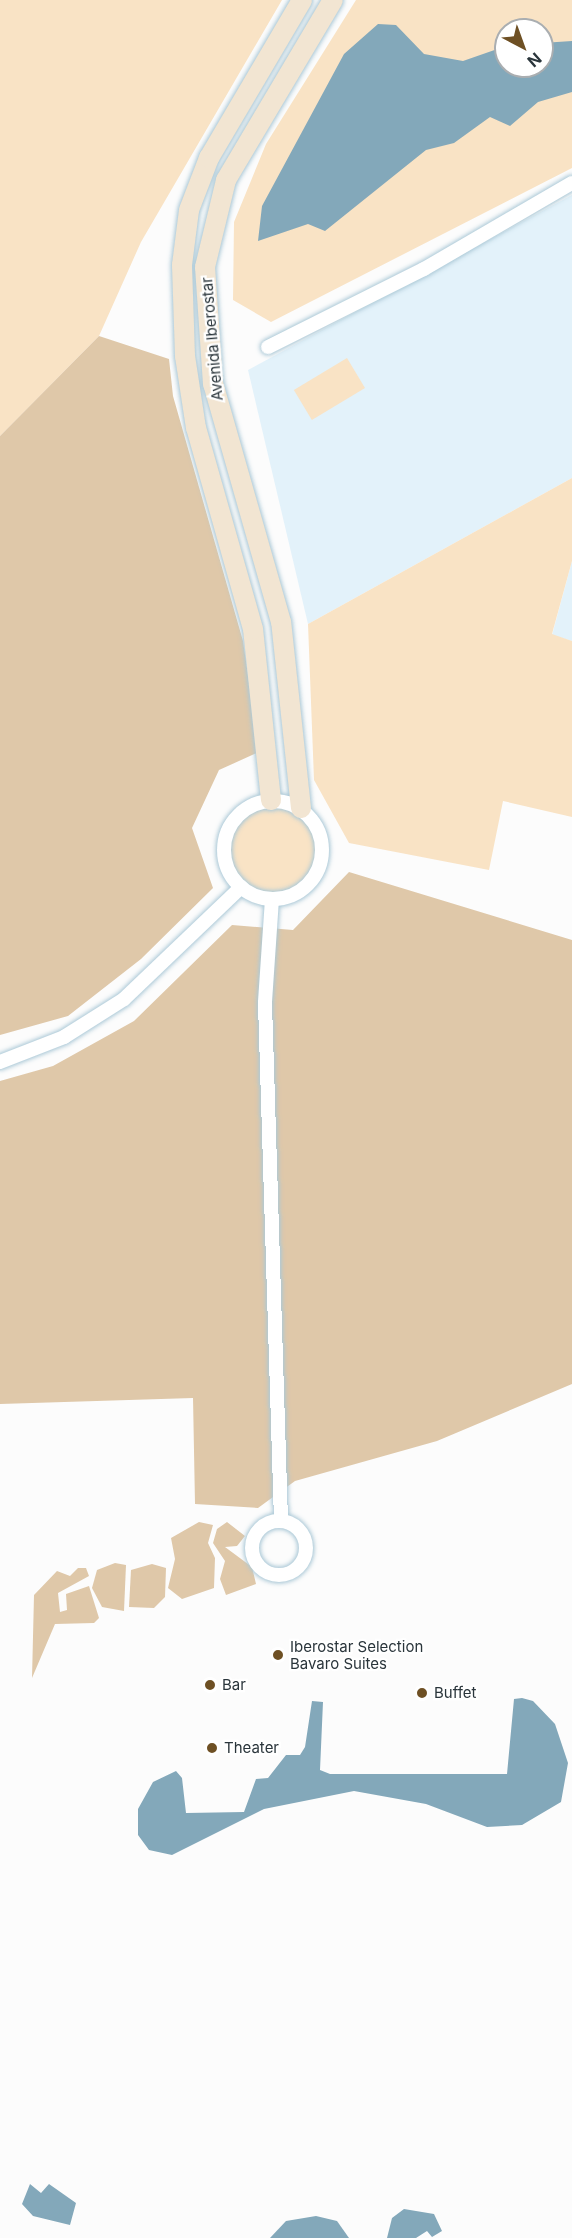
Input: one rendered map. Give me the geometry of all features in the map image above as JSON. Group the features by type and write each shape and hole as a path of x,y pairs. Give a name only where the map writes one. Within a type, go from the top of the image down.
{"street":[{"name":"Avenida Iberostar","path":"271,800 253,629 195,428 185,356 182,265 189,210 209,158 302,0"},
{"name":"Avenida Iberostar","path":"301,808 281,622 221,425 205,267 226,180 333,0"},
{"path":"268,347 424,269 572,183"},
{"path":"271,800 301,808 320,833 321,864 302,890 272,899 241,887 224,859 227,834 240,813 271,800"},
{"path":"0,1062 64,1037 124,999 241,887"},
{"path":"272,899 265,1003 281,1521"}],"shaded area":[{"path":"0,0 282,0 141,242 99,336 0,436"},
{"path":"356,0 572,0 572,168 271,322 233,300 234,222 266,144"},
{"path":"572,195 572,478 308,624 248,370"},
{"path":"99,336 169,359 173,396 243,641 259,752 219,770 192,828 213,888 141,959 68,1016 0,1035 0,436"},
{"path":"347,358 365,388 312,420 294,390"},
{"path":"572,478 572,561 552,634 572,641 572,817 503,801 489,870 349,843 314,780 308,624"},
{"path":"572,561 572,641 552,635"},
{"path":"273,801 292,805 308,815 318,831 322,850 318,869 308,885 292,895 273,899 254,895 238,885 228,869 224,850 228,831 238,815 254,805"},
{"path":"349,872 572,940 572,1384 437,1441 295,1481 258,1508 195,1504 193,1398 0,1404 0,1081 53,1066 134,1021 232,925 293,930"},
{"path":"199,1522 213,1525 208,1543 215,1558 214,1588 182,1599 168,1588 175,1559 171,1538"},
{"path":"227,1522 245,1536 237,1546 225,1547 252,1567 256,1584 226,1595 220,1579 225,1561 213,1543 217,1529"},
{"path":"115,1563 126,1565 124,1611 102,1607 92,1588 97,1570"},
{"path":"152,1564 166,1568 165,1597 154,1608 129,1607 131,1570"},
{"path":"78,1568 86,1568 89,1576 58,1593 60,1612 67,1610 66,1594 89,1586 99,1618 94,1623 55,1624 32,1678 34,1595 57,1571 70,1576"}],"water":[{"path":"378,24 396,25 424,54 463,61 494,50 494,78 554,78 554,42 572,41 572,92 538,102 510,126 490,117 454,143 426,150 325,231 308,224 258,241 262,206 344,54"},
{"path":"522,1698 533,1701 555,1724 568,1763 561,1802 522,1825 487,1827 426,1804 354,1791 264,1809 172,1855 149,1850 138,1835 138,1809 153,1782 176,1771 182,1778 186,1813 244,1812 256,1779 268,1778 286,1755 300,1755 305,1747 312,1701 323,1702 320,1770 330,1774 507,1774 514,1699"},
{"path":"30,2184 41,2193 49,2184 76,2203 70,2225 33,2216 22,2204"},
{"path":"404,2209 434,2214 442,2231 432,2237 427,2231 416,2238 387,2238 392,2218"},
{"path":"316,2216 337,2221 349,2238 270,2238 286,2221"}],"place":[{"name":"Iberostar Selection Bavaro Suites","path":"278,1655"},
{"name":"Bar","path":"210,1685"},
{"name":"Buffet","path":"422,1693"},
{"name":"Theater","path":"212,1748"}]}
